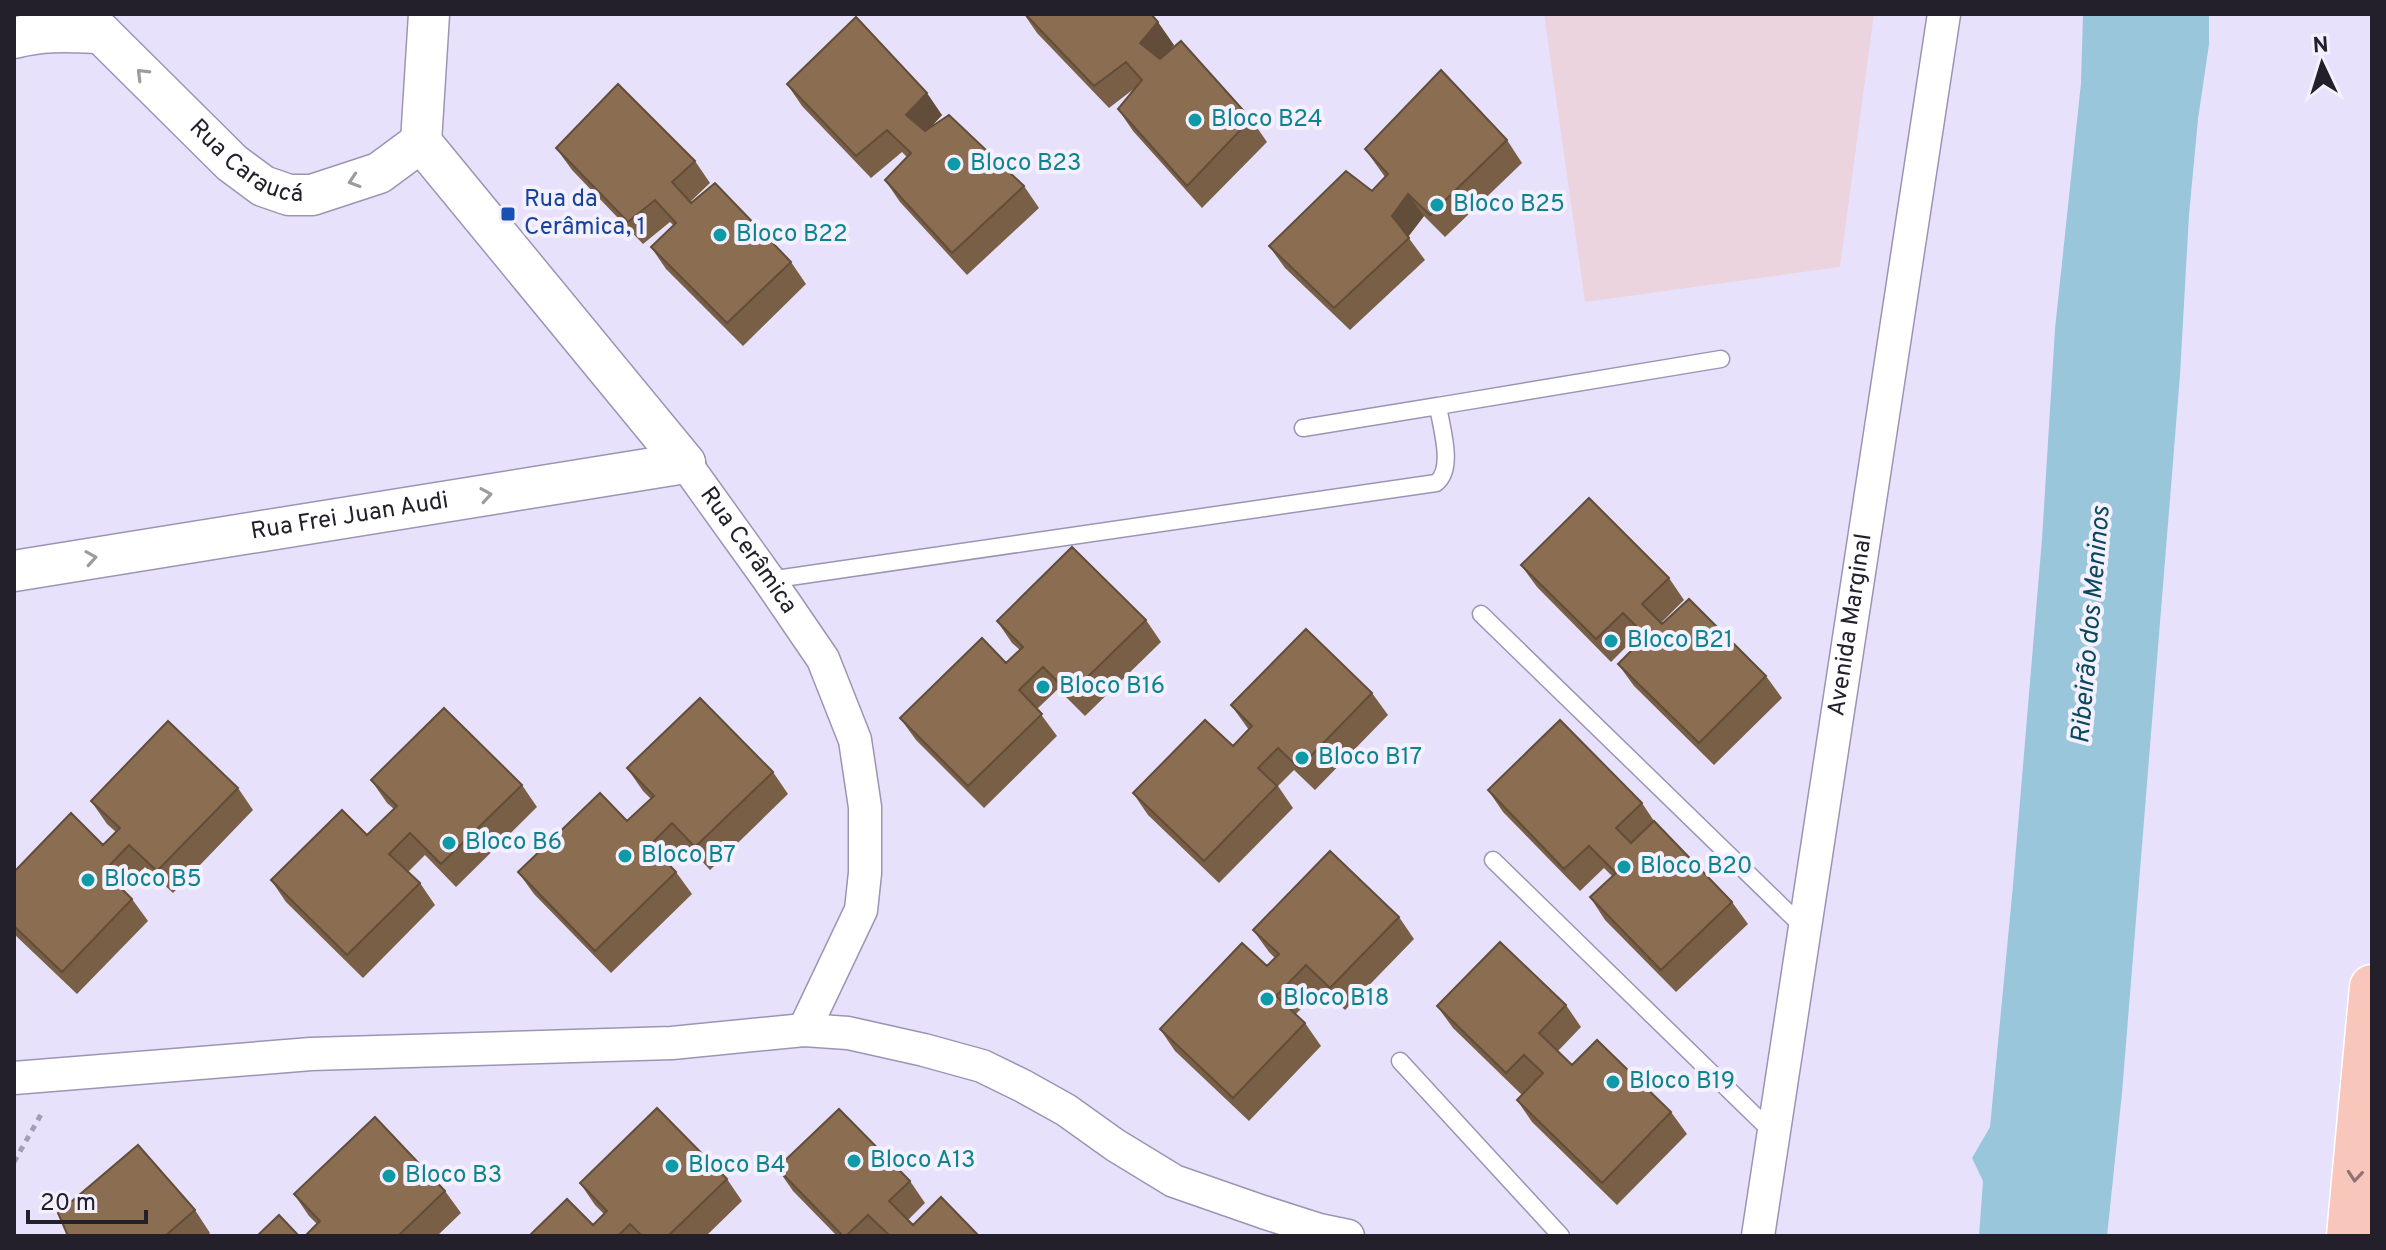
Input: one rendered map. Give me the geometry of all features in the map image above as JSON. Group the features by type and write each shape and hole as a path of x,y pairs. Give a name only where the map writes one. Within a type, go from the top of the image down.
{"main road":[{"path":"2349,1236 2372,987"}],"street":[{"path":"421,142 429,14"},
{"name":"Avenida Marginal","path":"1758,1236 1944,14"},
{"name":"Rua Caraucá","path":"14,38 90,23 232,163 263,186 289,195 312,195 379,173 421,142"},
{"name":"Rua Cerâmica","path":"421,142 685,463 823,659 855,740 865,807 865,873 861,910 804,1030"},
{"name":"Rua Frei Juan Audi","path":"14,571 685,463"},
{"path":"14,1078 311,1054 672,1043 804,1030 848,1033 982,1066 1066,1110 1174,1181 1319,1230 1348,1236"}],"lane":[{"path":"1303,428 1721,359"},
{"path":"769,580 1436,483 1442,478 1447,464 1438,406"},
{"path":"1481,614 1804,928"},
{"path":"1493,860 1773,1133"},
{"path":"1400,1061 1561,1236"}],"path":[{"path":"14,1162 49,1102 48,1075"}],"shaded area":[{"path":"1544,14 1874,14 1840,267 1585,302"}],"water":[{"name":"Ribeirão dos Meninos","path":"2083,14 2209,14 2209,44 2189,215 2180,375 2122,1093 2107,1236 1979,1236 1983,1181 1972,1158 1990,1127 2042,539 2055,329 2081,83"}],"building":[{"name":"Bloco B24","path":"1025,14 1151,14 1158,22 1140,43 1160,59 1181,41 1251,119 1187,186 1118,109 1142,80 1126,62 1094,86"},
{"name":"Bloco B23","path":"856,17 927,93 906,115 925,131 949,115 1024,186 952,253 885,180 911,153 887,130 856,156 787,84"},
{"name":"Bloco B25","path":"1441,70 1507,140 1430,215 1408,194 1392,216 1409,238 1334,308 1269,246 1346,171 1372,191 1388,174 1365,149"},
{"name":"Bloco B22","path":"618,84 695,161 672,182 691,203 715,183 791,262 727,323 651,247 676,223 655,200 628,222 556,148"},
{"name":"Bloco B21","path":"1589,498 1669,578 1642,604 1662,624 1689,599 1766,676 1699,743 1618,664 1646,636 1623,613 1596,639 1521,565"},
{"name":"Bloco B16","path":"1072,547 1146,620 1070,694 1043,667 1019,690 1042,714 968,786 900,718 982,638 1006,663 1023,647 997,621"},
{"name":"Bloco B17","path":"1306,629 1372,693 1299,768 1278,748 1258,768 1277,786 1204,861 1133,793 1205,720 1233,746 1252,726 1231,705"},
{"name":"Bloco B7","path":"700,698 773,772 695,847 672,823 650,845 676,872 595,951 518,872 600,793 627,821 654,796 627,768"},
{"name":"Bloco B6","path":"444,708 522,785 441,864 410,833 389,854 420,883 347,955 271,880 342,810 367,835 397,806 371,780"},
{"name":"Bloco B20","path":"1560,720 1642,803 1616,828 1631,843 1654,821 1732,902 1661,970 1590,897 1616,873 1589,846 1564,869 1488,790"},
{"name":"Bloco B5","path":"168,721 238,788 157,871 129,845 104,871 132,899 62,972 14,926 14,872 71,813 103,845 120,828 91,801"},
{"name":"Bloco B18","path":"1330,851 1399,917 1330,988 1306,965 1276,996 1305,1023 1233,1098 1160,1029 1242,943 1267,966 1279,954 1253,930"},
{"name":"Bloco B19","path":"1500,942 1566,1005 1539,1033 1572,1065 1597,1040 1671,1112 1602,1183 1517,1100 1543,1073 1524,1055 1506,1073 1437,1006"},
{"path":"657,1108 727,1179 668,1236 642,1236 630,1224 618,1236 529,1236 567,1199 593,1225 607,1211 580,1183"},
{"name":"Bloco A13","path":"839,1109 910,1181 889,1201 913,1225 941,1197 979,1236 890,1236 868,1215 843,1236 777,1168"},
{"name":"Bloco B3","path":"375,1117 445,1191 398,1236 305,1236 320,1221 294,1194"},
{"path":"138,1145 195,1210 165,1236 68,1236 58,1213"},
{"path":"279,1215 299,1236 257,1236"}],"place":[{"name":"Bloco B24","path":"1195,120"},
{"name":"Bloco B23","path":"954,164"},
{"name":"Bloco B25","path":"1437,205"},
{"name":"Rua da Cerâmica, 1","path":"508,214"},
{"name":"Bloco B22","path":"720,235"},
{"name":"Bloco B21","path":"1611,641"},
{"name":"Bloco B16","path":"1043,687"},
{"name":"Bloco B17","path":"1302,758"},
{"name":"Bloco B6","path":"449,843"},
{"name":"Bloco B7","path":"625,856"},
{"name":"Bloco B20","path":"1624,867"},
{"name":"Bloco B5","path":"88,880"},
{"name":"Bloco B18","path":"1267,999"},
{"name":"Bloco B19","path":"1613,1082"},
{"name":"Bloco A13","path":"854,1161"},
{"name":"Bloco B4","path":"672,1166"},
{"name":"Bloco B3","path":"389,1176"}]}
